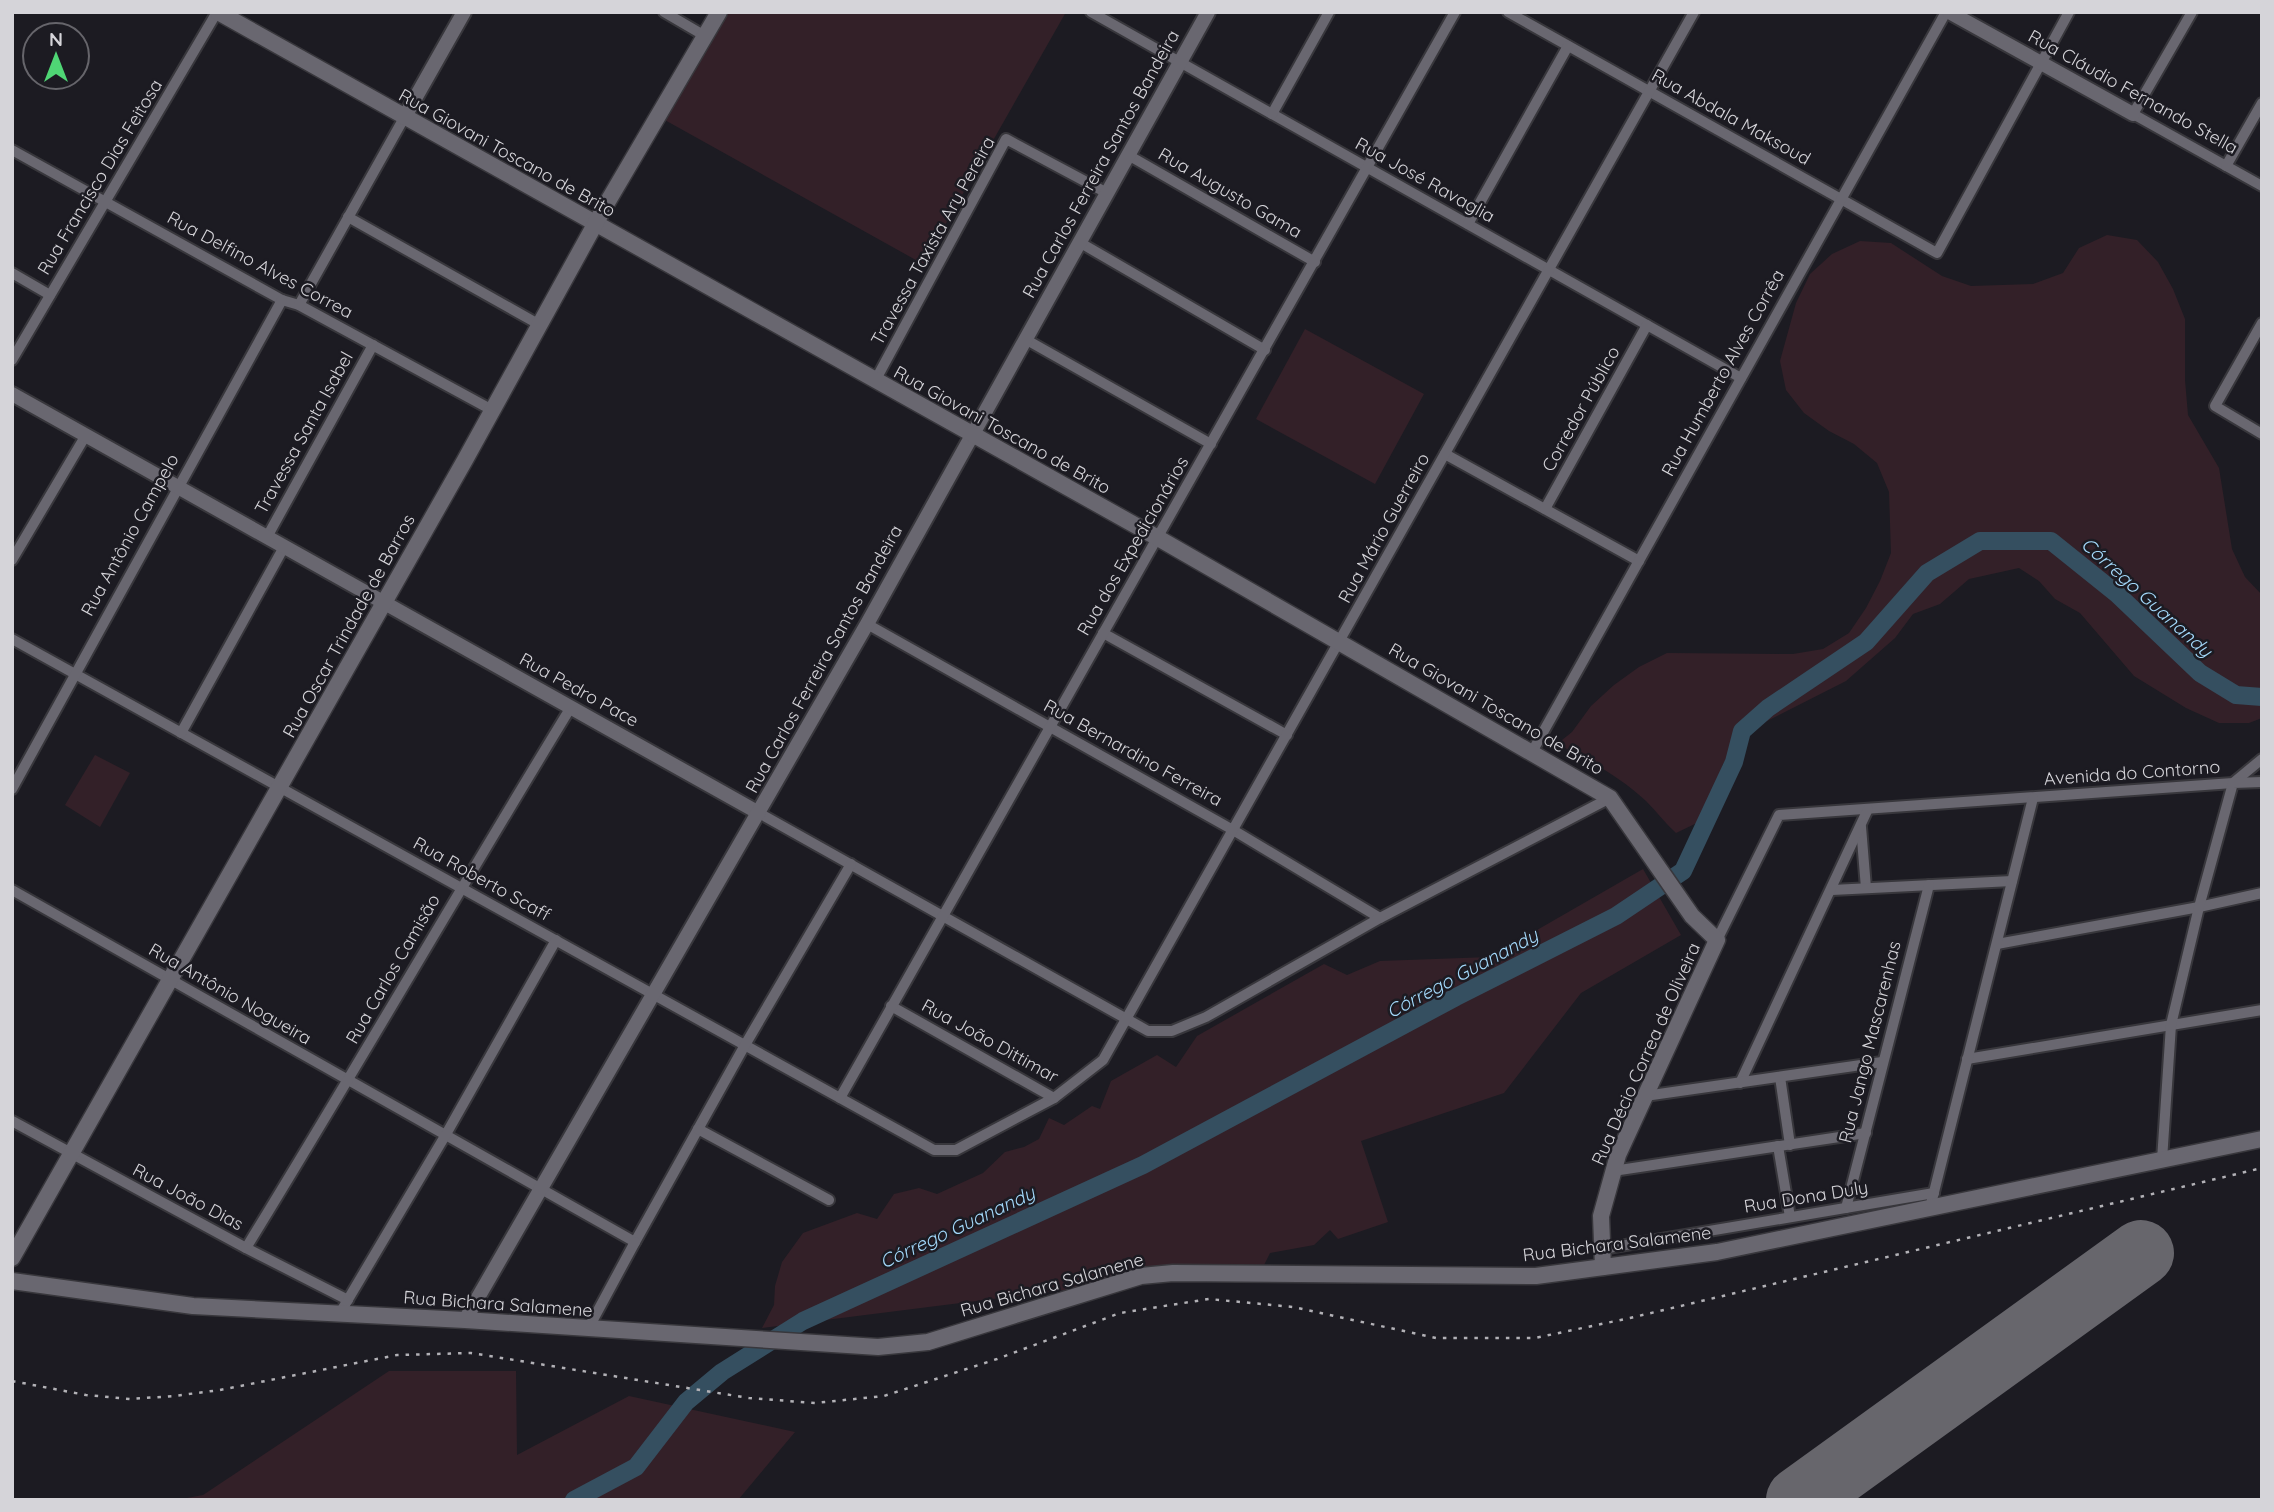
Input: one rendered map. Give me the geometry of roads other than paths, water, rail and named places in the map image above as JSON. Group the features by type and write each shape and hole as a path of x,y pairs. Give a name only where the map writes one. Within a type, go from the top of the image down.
{"main road":[{"name":"Rua Giovani Toscano de Brito","path":"218,12 1340,641 1610,798 1689,912 1717,940"},
{"name":"Rua Oscar Trindade de Barros","path":"12,1258 280,788 596,224 719,12"},
{"name":"Rua Décio Correa de Oliveira","path":"1602,1267 1601,1216 1618,1155 1717,940"},
{"name":"Rua Bichara Salamene","path":"12,1281 192,1306 344,1307 465,1320 878,1347 928,1342 1140,1276 1173,1273 1536,1276 1717,1252 1932,1200 2162,1160 2262,1139"}],"street":[{"name":"Rua Francisco Dias Feitosa","path":"12,360 218,12"},
{"path":"299,305 464,12"},
{"path":"664,12 705,36"},
{"name":"Rua José Ravaglia","path":"1091,12 1741,378"},
{"name":"Rua Carlos Ferreira Santos Bandeira","path":"465,1320 867,624 1208,12"},
{"path":"1272,114 1329,12"},
{"name":"Rua dos Expedicionários","path":"840,1098 1455,12"},
{"name":"Rua Abdala Maksoud","path":"1508,12 1937,253 2040,63"},
{"name":"Rua Mário Guerreiro","path":"1103,1060 1694,12"},
{"name":"Rua Cláudio Fernando Stella","path":"1948,12 2262,186"},
{"name":"Rua Humberto Alves Corrêa","path":"1532,752 1948,12"},
{"path":"2040,63 2069,12"},
{"path":"2133,114 2192,12"},
{"path":"1468,224 1568,46"},
{"path":"2227,166 2262,103"},
{"name":"Travessa Taxista Ary Pereira","path":"875,381 1006,139 1107,193"},
{"name":"Rua Delfino Alves Correa","path":"12,150 282,300 299,305 492,410"},
{"name":"Rua Augusto Gama","path":"1128,155 1315,262"},
{"path":"348,217 540,325"},
{"path":"1079,243 1265,350"},
{"path":"12,274 50,295"},
{"name":"Rua Antônio Campelo","path":"12,789 282,300"},
{"path":"2262,323 2215,406 2262,434"},
{"name":"Corredor Público","path":"1545,509 1647,325"},
{"path":"1025,339 1211,444"},
{"name":"Travessa Santa Isabel","path":"267,537 373,345"},
{"name":"Rua Pedro Pace","path":"12,394 1148,1031 1172,1031 1206,1017 1380,918 1610,798"},
{"path":"12,560 86,435"},
{"path":"1445,454 1639,561"},
{"path":"181,733 284,547"},
{"name":"Rua Bernardino Ferreira","path":"867,624 1233,830 1380,918"},
{"path":"1103,633 1287,735"},
{"name":"Rua Roberto Scaff","path":"12,639 934,1150 956,1150 1054,1098"},
{"name":"Rua Carlos Camisão","path":"246,1248 349,1082 460,887 570,707"},
{"name":"Avenida do Contorno","path":"2162,1160 2171,1025 2199,907 2233,783 2262,759"},
{"name":"Avenida do Contorno","path":"1717,940 1779,815 2262,782"},
{"path":"1932,1200 2033,797"},
{"path":"1740,1083 1868,809"},
{"path":"1861,824 1866,888"},
{"path":"588,1329 744,1045 851,864"},
{"path":"1832,890 2012,881"},
{"name":"Rua Jango Mascarenhas","path":"1846,1208 1929,885"},
{"name":"Rua Antônio Nogueira","path":"12,890 635,1242"},
{"path":"1997,944 2199,907 2262,892"},
{"path":"344,1307 556,940"},
{"name":"Rua João Dittimar","path":"891,1006 1054,1098 1103,1060"},
{"path":"1968,1059 2262,1010"},
{"path":"1645,1096 1882,1062"},
{"path":"1780,1077 1790,1217"},
{"name":"Rua João Dias","path":"12,1121 246,1248 344,1307"},
{"path":"698,1129 829,1200"},
{"path":"1613,1171 1866,1133"},
{"name":"Rua Dona Duly","path":"1602,1249 1846,1208 1932,1200"}],"waterway":[{"name":"Córrego Guanandy","path":"574,1500 636,1467 686,1402 722,1372 803,1321 1143,1165 1456,997 1616,916 1683,871 1734,762 1742,731 1768,708 1866,642 1927,573 1980,541 2051,541 2117,594 2200,673 2236,695 2262,697"}],"railway":[{"path":"12,1381 86,1395 130,1399 220,1390 397,1355 471,1353 749,1398 815,1403 884,1396 997,1359 1120,1313 1209,1299 1293,1307 1436,1338 1535,1338 1630,1318 2262,1168"}]}
